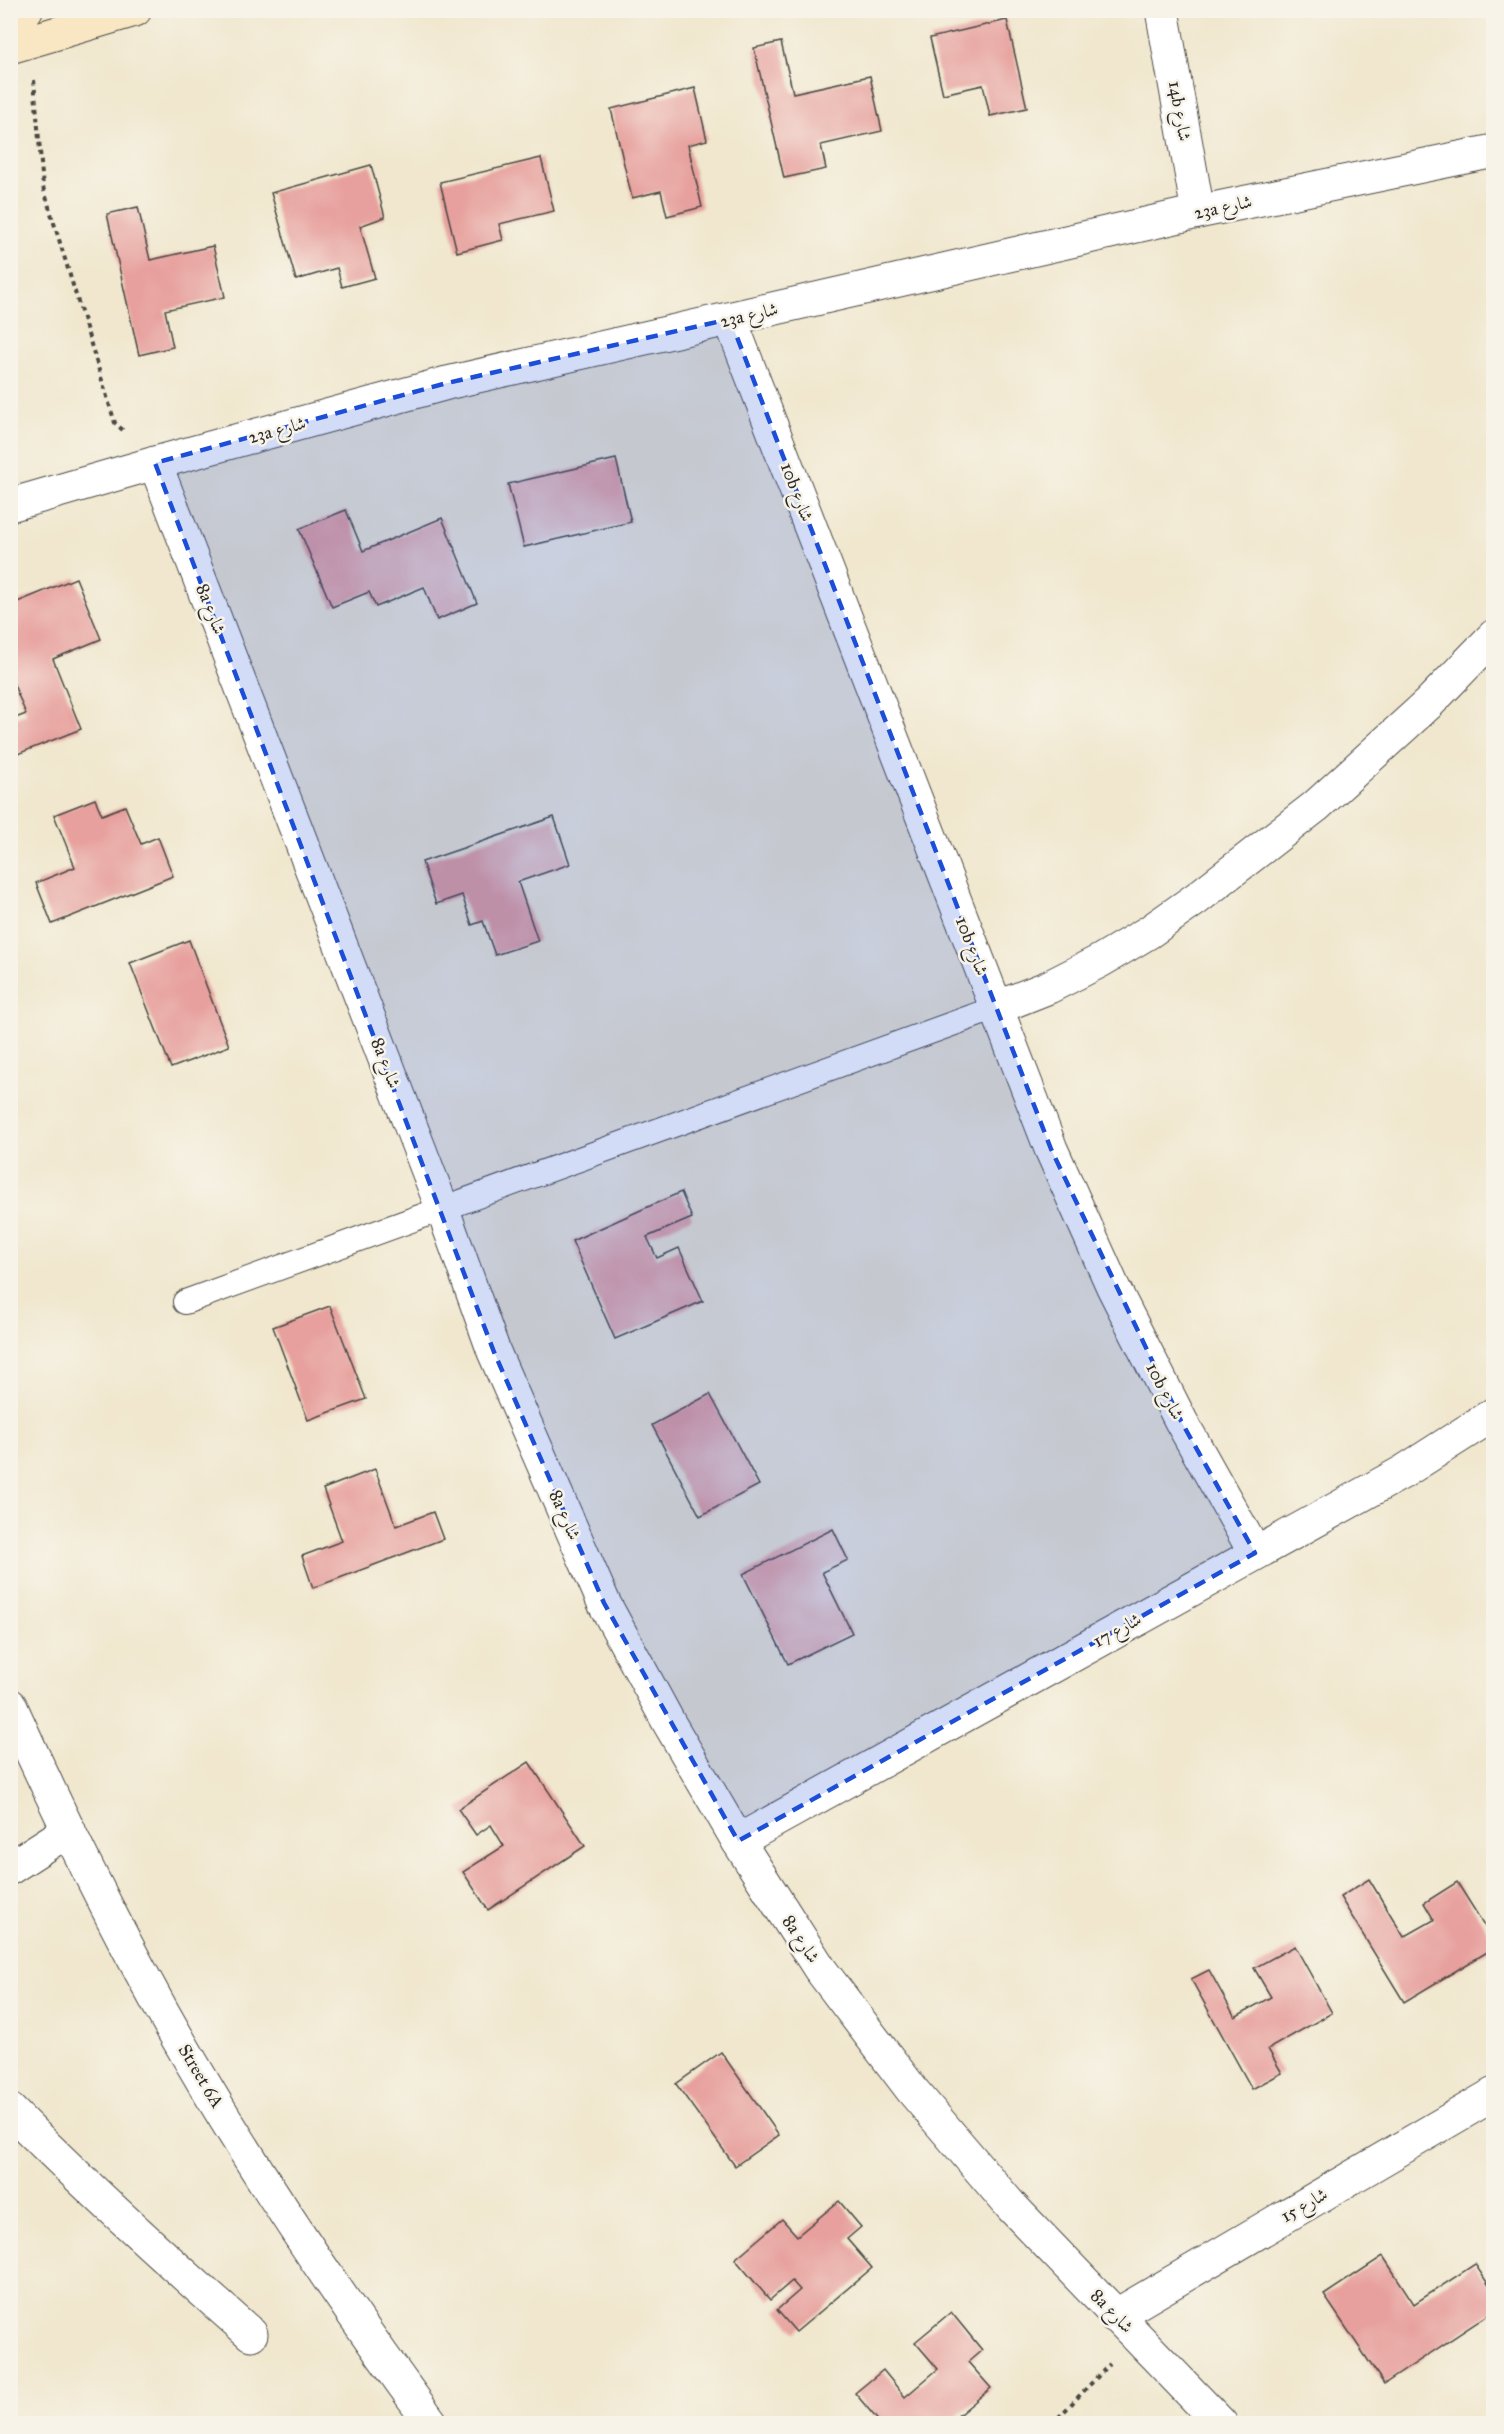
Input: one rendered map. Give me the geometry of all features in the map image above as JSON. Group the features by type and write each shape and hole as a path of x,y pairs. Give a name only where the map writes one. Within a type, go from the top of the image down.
{"street":[{"path":"10,15 22,32 135,10"},
{"name":"14b شارع","path":"1162,10 1198,212"},
{"name":"23a شارع","path":"10,505 447,383 1198,212 1494,151"},
{"name":"10b شارع","path":"730,319 1051,1149 1113,1287 1181,1422 1255,1553"},
{"name":"8a شارع","path":"155,463 443,1210 494,1352 604,1603 669,1723 738,1841 820,1969 912,2090 1011,2206 1221,2424"},
{"path":"996,1008 1049,987 1100,961 1149,932 1196,899 1316,806 1428,704 1494,636"},
{"name":"شارع 17","path":"738,1841 1403,1472 1494,1414"},
{"name":"Street 6A","path":"10,1705 69,1830 142,1974 200,2077 313,2256 432,2424"},
{"path":"10,1868 69,1830"},
{"name":"شارع 15","path":"1126,2326 1494,2094"},
{"path":"10,2110 53,2154 150,2245 251,2334"}],"lane":[{"path":"185,1302 996,1008"}],"path":[{"path":"22,32 43,187 115,423 155,463"},
{"path":"1052,2424 1126,2326"}],"highlighted area":[{"path":"730,319 1051,1149 1181,1421 1255,1553 738,1841 604,1603 494,1352 155,463 447,383"}],"building":[{"path":"1007,20 1027,108 990,116 983,85 943,94 930,38"},
{"path":"781,42 793,93 870,76 882,131 821,145 826,169 784,178 754,48"},
{"path":"695,88 707,140 688,145 702,207 667,216 661,191 632,198 611,109"},
{"path":"541,158 554,211 499,224 503,240 457,252 440,182"},
{"path":"371,165 385,217 360,226 375,278 342,287 337,268 296,280 271,193"},
{"path":"138,207 150,260 213,246 225,297 165,310 173,347 139,355 107,214"},
{"path":"616,459 631,522 524,547 508,484"},
{"path":"346,510 363,551 442,518 477,603 437,620 424,587 376,607 369,592 332,607 299,529"},
{"path":"76,578 101,639 53,659 81,729 10,757 10,720 26,714 10,675 10,605"},
{"path":"95,799 102,815 125,806 141,844 158,837 173,876 52,924 36,883 75,867 54,815"},
{"path":"554,817 570,864 518,882 538,941 495,955 483,921 472,925 462,895 436,904 422,862"},
{"path":"189,940 229,1046 171,1068 130,963"},
{"path":"681,1192 692,1218 647,1237 657,1258 679,1248 703,1301 615,1339 572,1241"},
{"path":"330,1306 366,1399 308,1420 273,1327"},
{"path":"710,1394 759,1485 700,1516 652,1425"},
{"path":"375,1469 396,1526 433,1512 443,1539 313,1588 302,1556 342,1541 323,1489"},
{"path":"833,1529 848,1560 822,1572 852,1633 788,1664 743,1574"},
{"path":"529,1762 585,1846 488,1910 463,1872 504,1846 491,1825 476,1835 458,1809"},
{"path":"1369,1879 1404,1937 1434,1920 1424,1903 1457,1882 1494,1941 1494,1948 1404,2002 1340,1897"},
{"path":"1295,1946 1332,2013 1268,2049 1282,2073 1252,2089 1191,1979 1209,1970 1235,2017 1271,1997 1254,1968"},
{"path":"721,2052 779,2135 735,2166 676,2084"},
{"path":"839,2201 861,2227 847,2239 872,2268 796,2332 777,2310 800,2290 792,2281 770,2300 735,2259 782,2219 797,2236"},
{"path":"1383,2256 1414,2304 1475,2264 1494,2293 1494,2311 1384,2384 1324,2295"},
{"path":"951,2312 982,2350 968,2362 991,2388 948,2424 881,2424 855,2393 883,2370 905,2397 938,2369 915,2342"}]}
